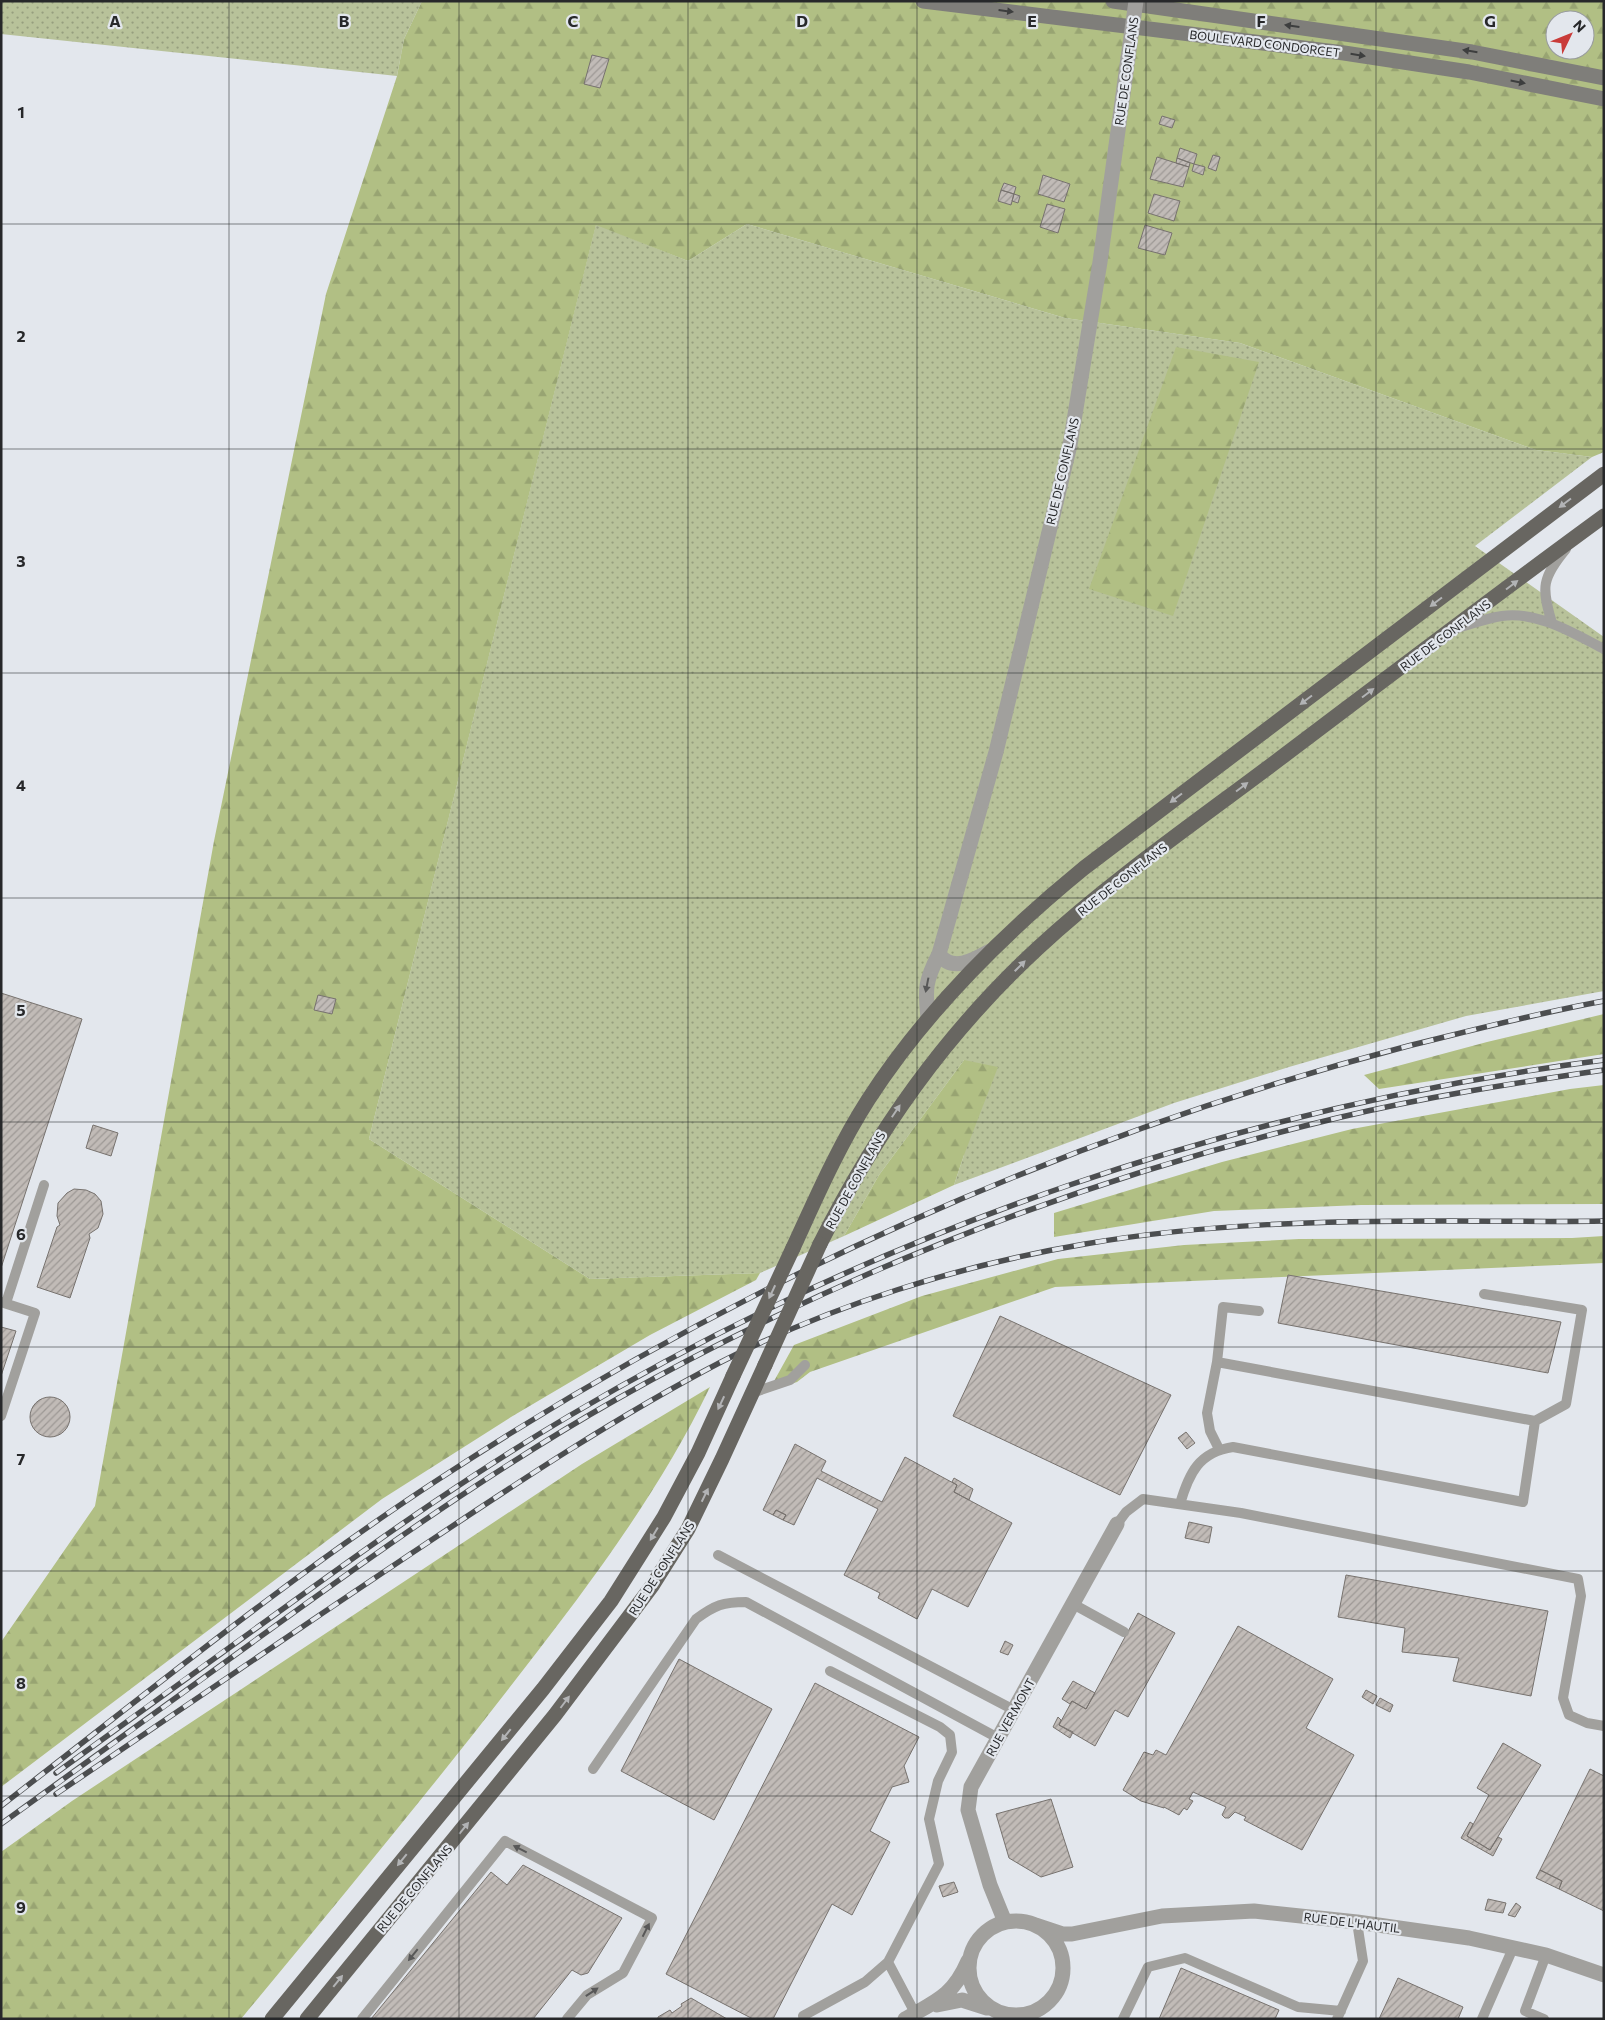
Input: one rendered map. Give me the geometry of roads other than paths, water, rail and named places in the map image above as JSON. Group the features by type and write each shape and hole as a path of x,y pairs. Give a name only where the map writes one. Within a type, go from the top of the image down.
{"main road":[{"name":"BOULEVARD CONDORCET","path":"923,1 1344,53 1470,72 1604,99"},
{"name":"BOULEVARD CONDORCET","path":"1113,1 1472,52 1604,78"},
{"name":"RUE DE CONFLANS","path":"272,2019 543,1689 611,1602 664,1517 698,1454 848,1134 886,1073 928,1018 991,950 1030,913 1084,868 1604,474"},
{"name":"RUE DE CONFLANS","path":"307,2019 549,1722 625,1624 688,1529 820,1244 859,1169 896,1110 962,1026 1036,949 1118,880 1604,516"}],"street":[{"name":"RUE DE CONFLANS","path":"928,1018 925,990 930,972 939,954 996,752 1070,445 1100,262 1136,1"},
{"path":"939,954 949,964 956,964 963,963 991,950"},
{"name":"RUE VERMONT","path":"1005,1922 990,1885 968,1810 971,1787 1117,1524"},
{"name":"RUE DE L'HAUTIL","path":"1036,1925 1063,1934 1096,1931 1170,1916 1254,1911 1357,1922 1469,1938 1546,1955 1604,1975"},
{"path":"1020,1921 1036,1925 1048,1933 1058,1945 1064,1960 1063,1977 1058,1992 1034,2016 1000,2013 976,2003 962,2000 946,2001 910,2016 943,1997 953,1988 959,1981 980,1938 991,1928 1005,1922 1020,1921"},
{"name":"RUE DE L'HAUTIL","path":"1063,1966 1073,1945 1087,1934 1096,1931"},
{"path":"972,1951 969,1966 970,1981 977,1994 987,2006 1000,2013"}],"lane":[{"path":"1552,623 1543,593 1548,576 1556,561 1580,533"},
{"path":"1452,630 1502,616 1521,616 1552,623 1604,649"},
{"path":"1,1416 35,1313 3,1303 44,1185"},
{"path":"1217,1362 1536,1421 1566,1404 1582,1310 1484,1294"},
{"path":"1219,1449 1210,1431 1206,1413 1217,1362 1224,1307 1259,1311"},
{"path":"752,1393 790,1380 805,1365"},
{"path":"1180,1504 1186,1482 1198,1464 1207,1455 1219,1449 1233,1447 1523,1502 1536,1421"},
{"path":"1117,1524 1126,1512 1143,1499 1241,1513 1578,1579 1581,1596 1562,1698 1569,1715 1587,1723 1604,1726"},
{"path":"718,1555 1014,1710"},
{"path":"593,1768 696,1619 712,1607 727,1602 746,1602 998,1738"},
{"path":"1073,1604 1124,1632"},
{"path":"803,2016 865,1982 888,1962 939,1864 929,1819 938,1781 952,1752 950,1735 940,1727 830,1671"},
{"path":"362,2019 505,1842 652,1918 623,1973 587,1995 567,2019"},
{"path":"1123,2019 1148,1966 1184,1958 1298,2008 1339,2015 1363,1962 1357,1922"},
{"path":"1482,2019 1513,1948"},
{"path":"1544,2019 1525,2011 1546,1955"},
{"path":"888,1962 910,2016"}],"railway":[{"path":"1,1806 271,1597 382,1517 552,1408 667,1342 785,1280 906,1223 1029,1171 1153,1124 1280,1082 1408,1046 1530,1016 1604,1001"},
{"path":"56,1773 367,1548 500,1458 569,1416 689,1349 812,1288 939,1234 1068,1186 1200,1144 1333,1109 1468,1081 1604,1060"},
{"path":"1,1824 328,1588 518,1458 617,1399 702,1353 789,1310 967,1233 1150,1169 1243,1142 1370,1110 1470,1091 1604,1070"},
{"path":"56,1794 409,1555 601,1430 680,1384 763,1341 852,1305 991,1263 1130,1237 1221,1227 1313,1223 1604,1221"}]}
